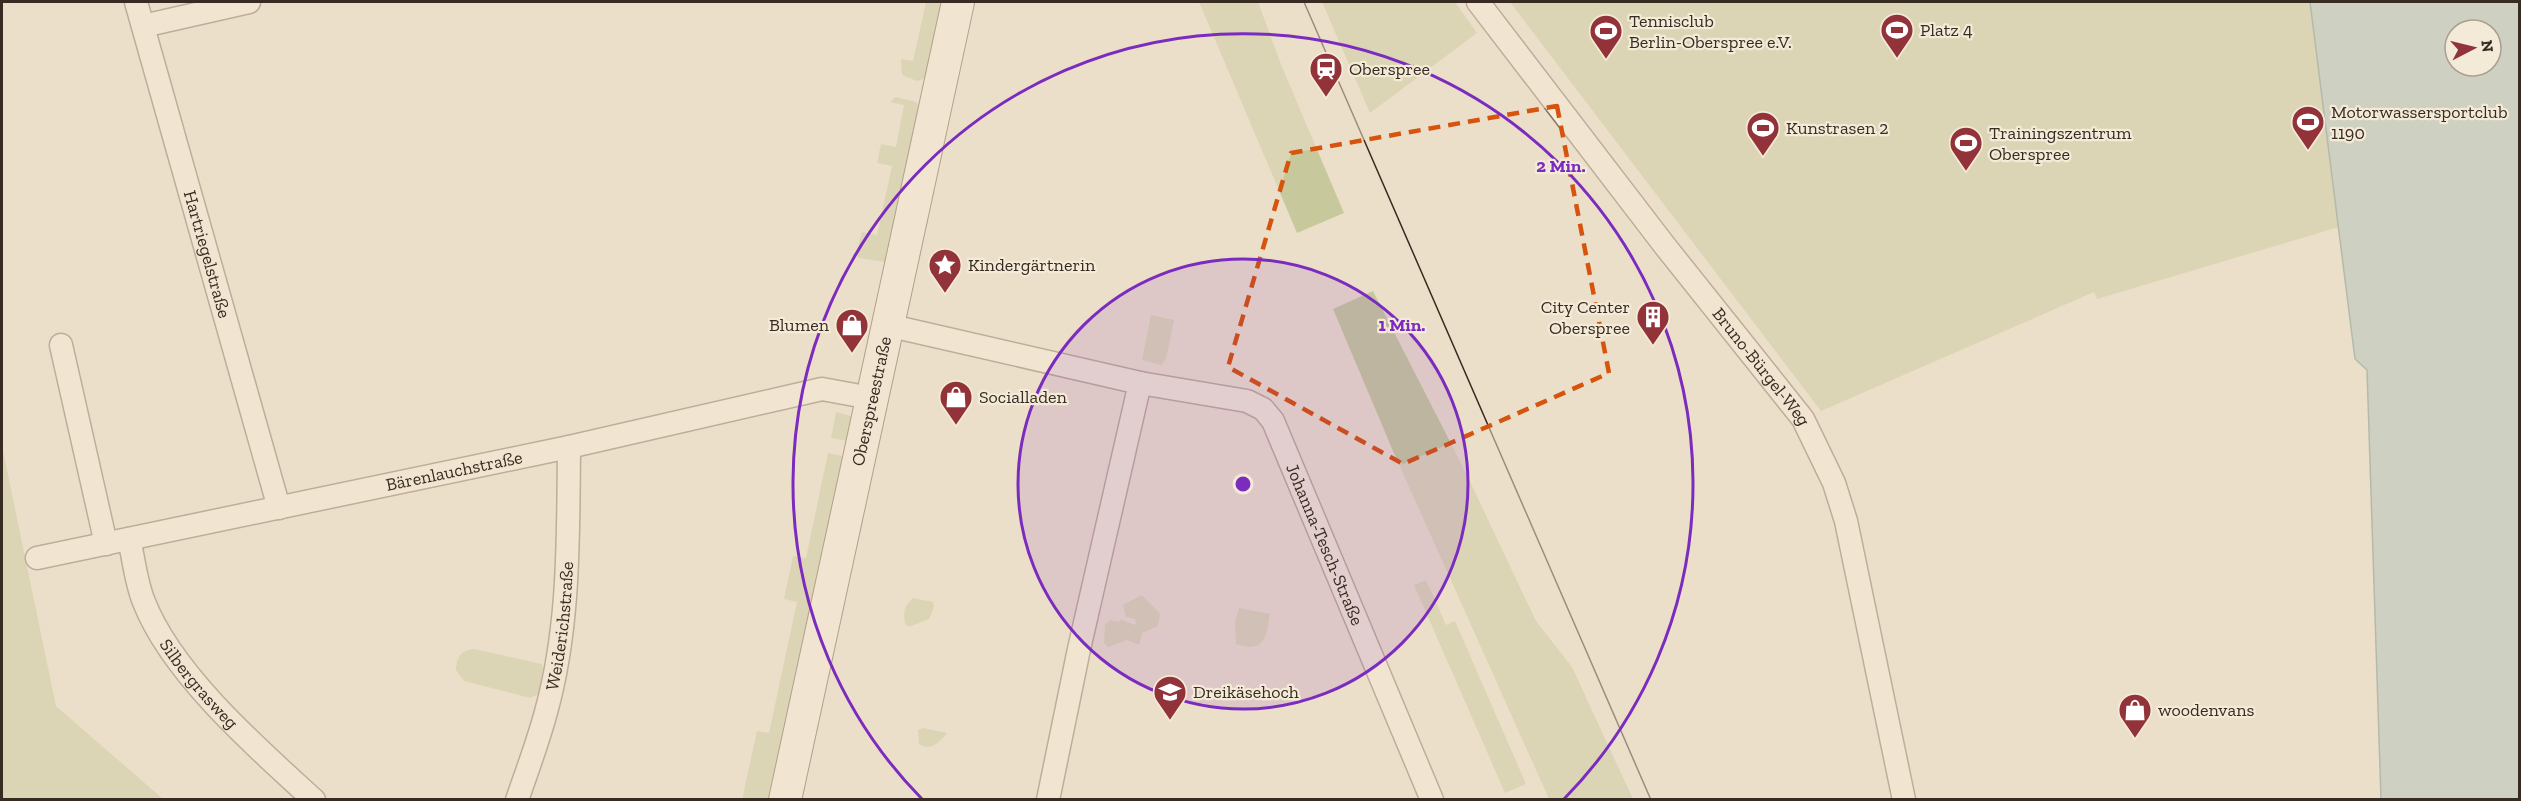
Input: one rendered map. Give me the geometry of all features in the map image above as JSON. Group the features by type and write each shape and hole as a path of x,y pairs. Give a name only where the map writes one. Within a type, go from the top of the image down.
{"main road":[{"name":"Oberspreestraße","path":"784,800 958,2"}],"street":[{"name":"Hartriegelstraße","path":"136,2 279,508"},
{"path":"143,26 249,2"},
{"name":"Bruno-Bürgel-Weg","path":"1478,2 1665,246 1803,419 1834,483 1846,521 1904,800"},
{"name":"Johanna-Tesch-Straße","path":"887,325 1140,383 1247,400 1263,409 1273,421 1432,800"},
{"path":"61,345 106,544"},
{"path":"1048,800 1079,649 1140,383"},
{"name":"Bärenlauchstraße","path":"37,558 569,447 822,388 871,398"},
{"name":"Weiderichstraße","path":"517,800 546,712 558,656 567,579 569,447"},
{"name":"Silbergrasweg","path":"129,539 143,601 160,634 185,669 246,738 314,800"}],"highlighted area":[{"path":"1557,106 1609,373 1403,464 1228,367 1291,153"}],"green space":[{"path":"926,2 948,2 926,78 917,81 902,75 901,59 913,61"},
{"path":"1199,2 1258,2 1282,67 1344,213 1297,233"},
{"path":"1322,2 1455,2 1477,33 1370,113"},
{"name":"Trainingszentrum Oberspree","path":"1510,2 2310,2 2339,227 2097,299 2094,292 1821,411"},
{"path":"895,97 916,102 921,109 888,262 885,262 859,258 856,254 862,232 877,235 892,166 877,163 881,144 896,147 904,105 890,102"},
{"path":"1373,291 1464,469 1536,621 1572,667 1633,799 1549,799 1393,451 1333,309"},
{"path":"1151,315 1174,320 1166,359 1161,365 1142,360"},
{"path":"836,412 854,417 848,441 831,438"},
{"path":"2,446 56,706 163,799 2,799"},
{"path":"828,453 846,457 771,799 742,800 757,731 769,733 797,602 784,599 793,556 806,558"},
{"path":"1426,580 1446,625 1455,621 1526,784 1505,793 1414,585"},
{"path":"1142,595 1160,614 1158,626 1142,633 1139,645 1127,640 1108,647 1104,643 1105,625 1110,620 1118,622 1121,620 1136,625 1135,619 1126,617 1123,605"},
{"path":"913,598 933,602 934,607 929,619 909,627 905,624 904,613"},
{"path":"1239,608 1270,614 1265,636 1258,645 1236,644 1235,622"},
{"path":"474,649 542,664 539,694 530,698 464,681 456,670 457,661 460,655"},
{"path":"923,728 947,733 935,745 927,747 919,744 918,730"}],"water":[{"path":"2310,2 2519,2 2519,799 2381,799 2367,370 2355,359"}],"tram line":[{"path":"1304,2 1651,800"}],"place":[{"name":"Platz 4","path":"1897,59"},
{"name":"Tennisclub Berlin-Oberspree e.V.","path":"1606,60"},
{"name":"Oberspree","path":"1326,98"},
{"name":"Motorwassersportclub 1190","path":"2308,151"},
{"name":"Kunstrasen 2","path":"1763,157"},
{"name":"Trainingszentrum Oberspree","path":"1966,172"},
{"name":"Kindergärtnerin","path":"945,294"},
{"name":"City Center Oberspree","path":"1653,346"},
{"name":"Blumen","path":"852,354"},
{"name":"Socialladen","path":"956,426"},
{"name":"Dreikäsehoch","path":"1170,721"},
{"name":"woodenvans","path":"2135,739"}]}
